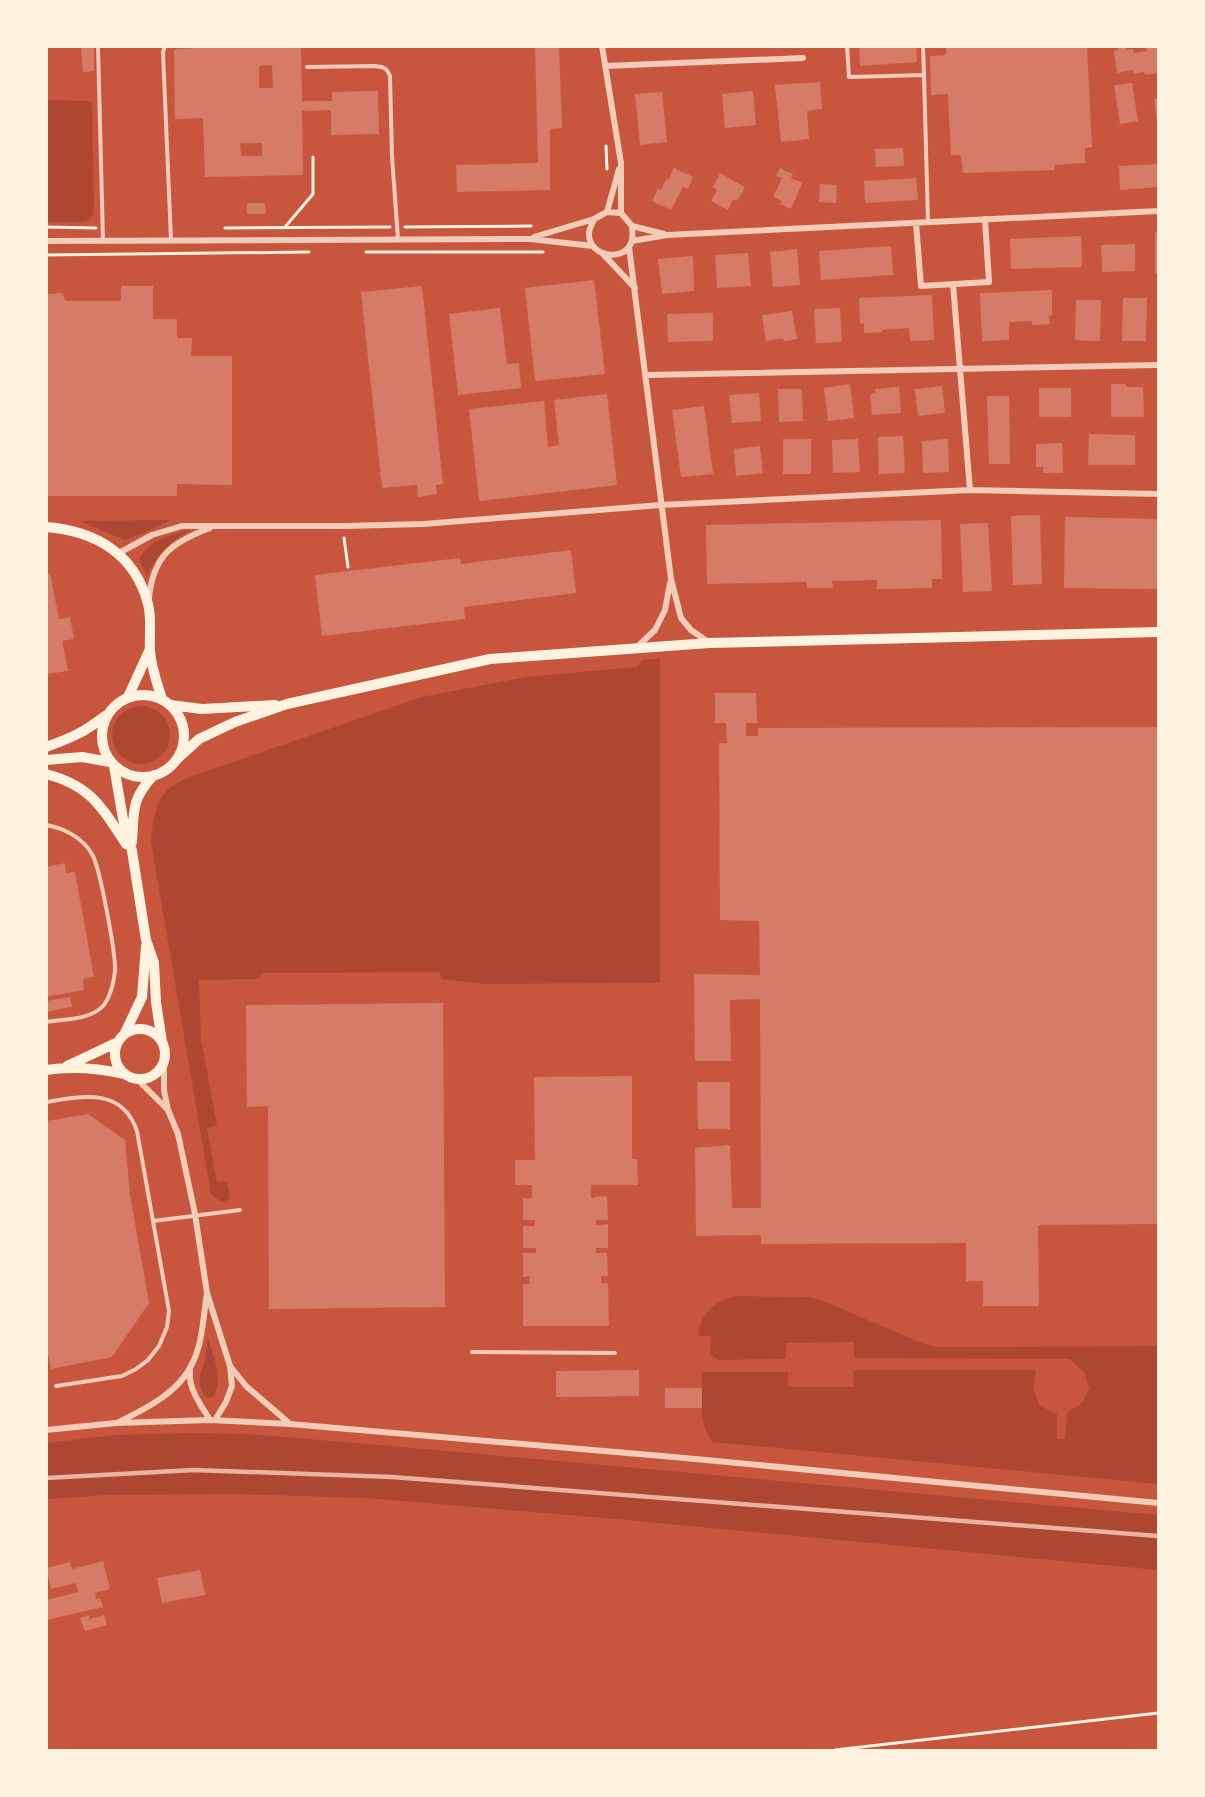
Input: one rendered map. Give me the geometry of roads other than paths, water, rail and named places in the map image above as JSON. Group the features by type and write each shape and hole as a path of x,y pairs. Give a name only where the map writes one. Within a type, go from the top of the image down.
{"main road":[{"path":"46,527 73,530 96,538 119,554 136,576 148,604 153,673 166,702 178,714 182,725 184,737 177,759"},
{"path":"46,760 82,757 112,764 129,775 146,777 167,769 199,739 235,722 287,704 490,659 709,643 1158,632"},
{"path":"128,697 150,649"},
{"path":"46,747 86,731 128,697 145,695 166,702 202,708 287,704"},
{"path":"46,1070 64,1067 99,1069 137,1079 153,1075 164,1061 156,1002 154,963 146,940 132,851 112,764 102,742 102,730 108,714"},
{"path":"46,774 74,785 93,797 132,851"},
{"path":"132,851 135,802 144,786 154,775"},
{"path":"124,1074 118,1067 115,1051 142,997 146,940"},
{"path":"64,1067 133,1029 150,1030 162,1042"}],"street":[{"path":"602,46 621,163 621,213 632,226 667,235"},
{"path":"604,66 803,58"},
{"path":"607,212 621,163"},
{"path":"603,254 617,255 631,244 667,235 1158,211"},
{"path":"530,239 594,219 607,212 621,213"},
{"path":"593,246 589,233 594,219"},
{"path":"916,222 921,286 989,282 985,219"},
{"path":"632,226 631,244 635,289 671,579 681,618 691,630 709,643"},
{"path":"46,240 530,239 593,246 635,289"},
{"path":"953,284 970,490"},
{"path":"646,375 1158,365"},
{"path":"119,554 152,535 182,526 424,524 661,505 970,490 1158,494"},
{"path":"148,604 151,583 158,564 172,546 214,526"},
{"path":"637,647 655,630 665,610 671,579"},
{"path":"164,1061 164,1090 168,1110 178,1134 195,1214 207,1293 230,1366 232,1386 226,1402 212,1420"},
{"path":"137,1079 168,1110"},
{"path":"116,1423 162,1398 184,1377 198,1349 207,1293"},
{"path":"230,1366 246,1386 290,1424"},
{"path":"190,1367 189,1377 192,1387 212,1420"},
{"path":"46,1430 116,1423 212,1420 290,1424 674,1457 1158,1503"}],"lane":[{"path":"98,46 103,240"},
{"path":"165,46 163,52 171,240"},
{"path":"847,46 849,77 924,75"},
{"path":"923,46 928,222"},
{"path":"307,67 375,66 387,70 390,76 392,156 398,239"},
{"path":"46,825 58,827 84,844 93,854 113,947 115,970 111,989 104,1005 91,1015 46,1022"},
{"path":"46,1102 79,1097 104,1098 117,1103 134,1121 169,1311 167,1327 159,1346 148,1360 136,1369 122,1376 56,1386"},
{"path":"153,1221 240,1210"},
{"path":"472,1352 615,1353"}],"railway":[{"path":"46,1478 194,1470 392,1477 1158,1536"}]}
